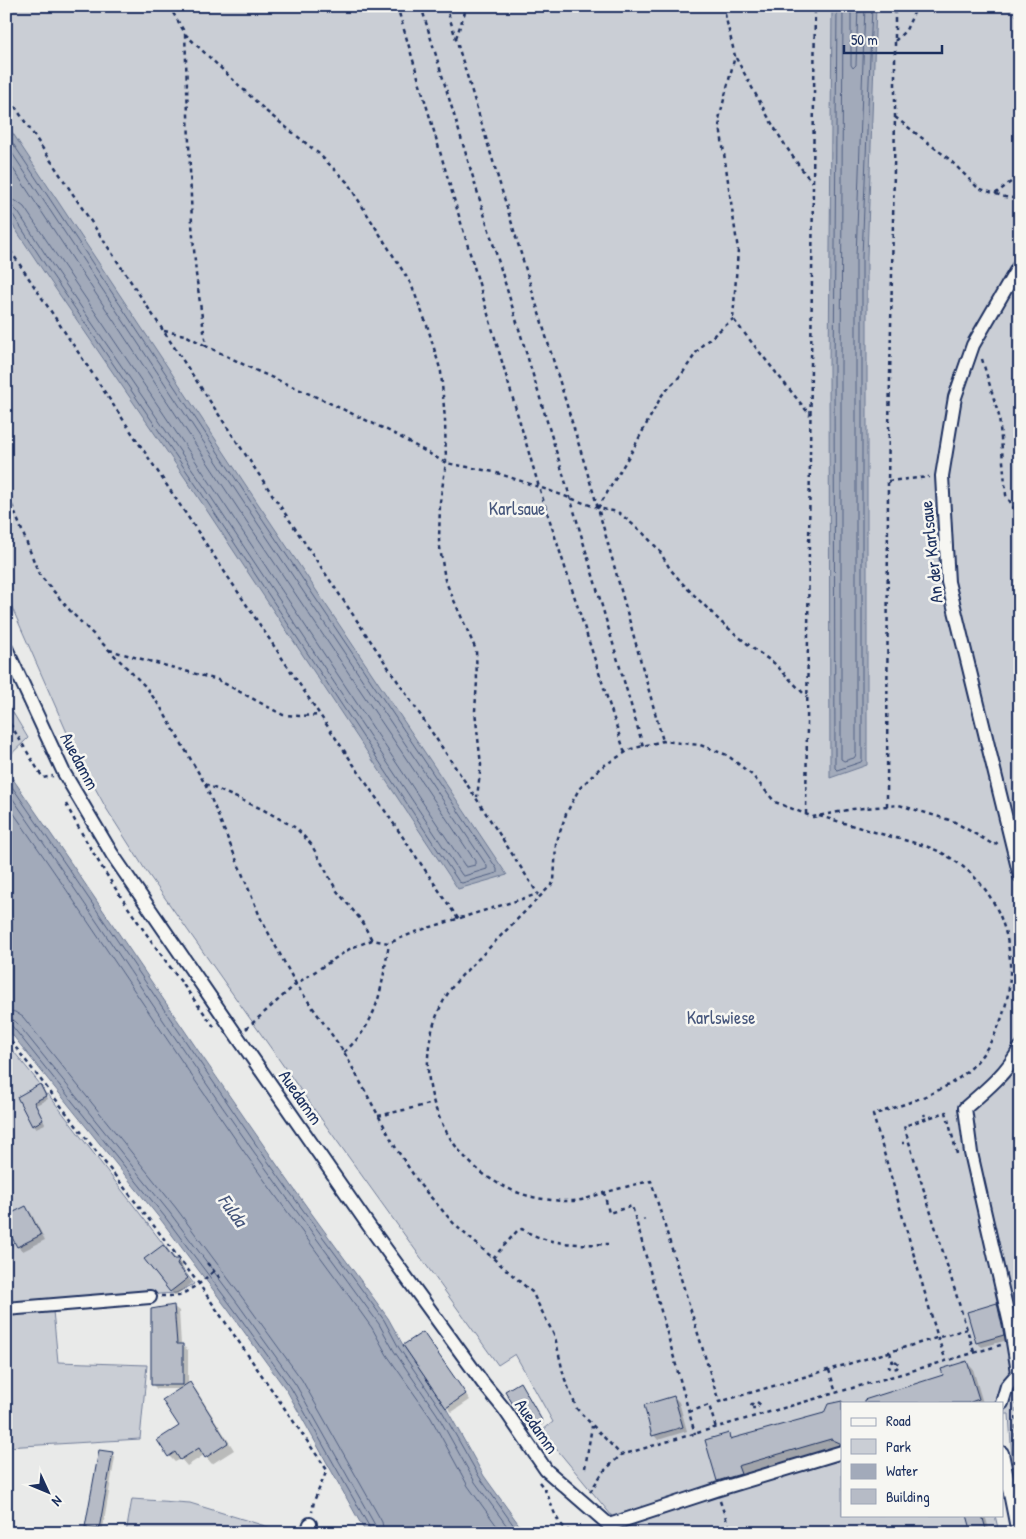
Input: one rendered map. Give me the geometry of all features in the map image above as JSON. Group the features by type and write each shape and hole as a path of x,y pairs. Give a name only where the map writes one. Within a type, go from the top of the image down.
{"street":[{"name":"An der Karlsaue","path":"1020,264 973,345 955,397 942,476 948,582 1020,876"},
{"name":"Auedamm","path":"6,648 64,772 108,846 237,1036 369,1226 482,1382 506,1410 546,1470 612,1529"},
{"path":"1002,1402 1007,1386 1019,1372 971,1153 965,1108 990,1086 1015,1058 1020,1048"},
{"path":"6,1309 150,1297"},
{"path":"612,1529 716,1490 841,1452"},
{"path":"1004,1463 1018,1533"}],"path":[{"path":"169,6 184,34 267,112 318,153 347,182 411,284 442,372 446,462 440,502 439,541 445,580 476,650 477,681 474,711 481,765 476,798"},
{"path":"397,6 539,487 625,753"},
{"path":"421,6 643,746"},
{"path":"446,6 598,508 663,741"},
{"path":"456,40 467,6"},
{"path":"723,6 735,56 766,114 812,182"},
{"path":"806,814 815,6"},
{"path":"887,806 888,481 895,118 894,6"},
{"path":"894,42 906,30 917,6"},
{"path":"184,34 192,224 196,274 206,346"},
{"path":"598,508 662,395 682,374 700,347 732,319 738,250 719,118 735,56"},
{"path":"6,93 538,894"},
{"path":"895,118 949,159 978,188 995,194 1020,198"},
{"path":"995,194 1020,175"},
{"path":"6,244 459,920"},
{"path":"732,319 810,415"},
{"path":"164,331 185,335 391,432 446,462 494,472 598,508 618,512 660,550 670,569 722,623 774,663 807,697"},
{"path":"973,345 983,360 999,416 1006,495 1020,518"},
{"path":"888,481 942,476"},
{"path":"6,490 39,574 72,613 146,687 161,708 205,784 261,919 296,984 344,1052 396,1150 421,1186 456,1226 532,1292 555,1337 564,1376 577,1409 621,1455"},
{"path":"108,649 218,680 283,715 320,715"},
{"path":"6,717 43,778 52,776"},
{"path":"967,1329 719,1402 651,1181 604,1192 584,1200 536,1198 506,1188 479,1171 457,1149 440,1122 428,1077 429,1046 436,1017 459,977 554,882 556,844 566,814 580,789 600,768 631,749 663,741 700,744 727,755 752,775 775,802 806,814 819,816 853,808 899,806 953,821 994,845"},
{"path":"205,784 262,809 296,828 311,844 337,891 361,920 372,940"},
{"path":"819,816 921,844 943,853 956,861 974,876 989,894 1004,921 1009,936 1013,969 1010,1001 1002,1025 980,1060 941,1090 873,1115 946,1360"},
{"path":"237,1036 296,984 351,948 372,940 389,943 418,931 459,920 544,892"},
{"path":"344,1052 369,1024 378,1004 389,943"},
{"path":"6,1035 199,1284 327,1470 314,1501 308,1528"},
{"path":"378,1116 434,1103"},
{"path":"957,1154 946,1112 904,1126 974,1352"},
{"path":"604,1192 609,1213 632,1206 695,1434"},
{"path":"493,1258 518,1230 522,1229 531,1235 559,1243 608,1244"},
{"path":"207,1263 221,1279"},
{"path":"150,1297 179,1296 199,1284 214,1271"},
{"path":"602,1472 621,1455 1000,1344 1013,1345"},
{"path":"890,1352 893,1362"},
{"path":"893,1362 899,1364 895,1368"},
{"path":"893,1362 888,1367 895,1368"},
{"path":"895,1368 897,1375"},
{"path":"829,1370 836,1393"},
{"path":"1017,1400 1015,1445 1020,1467"},
{"path":"755,1403 761,1405 756,1408 750,1408 755,1403"},
{"path":"689,1412 709,1406 716,1428"},
{"path":"585,1468 592,1426"},
{"path":"716,1490 731,1533"}],"green space":[{"name":"Karlsaue","path":"6,6 1007,6 1020,20 1020,1498 1012,1459 1009,1414 1004,1414 1004,1402 841,1402 841,1516 995,1516 999,1533 626,1533 559,1452 539,1433 553,1422 515,1354 498,1365 146,871 106,808 76,753 6,594"},
{"path":"6,701 28,738 6,759"},
{"path":"6,1042 194,1284 176,1293 6,1303"},
{"path":"53,1311 58,1362 147,1365 140,1439 6,1447 6,1315"},
{"path":"132,1499 190,1503 288,1533 126,1533"}],"water":[{"path":"832,6 876,6 867,257 867,765 830,778 829,367"},
{"path":"6,123 507,875 458,889 194,491 6,215"},
{"name":"Fulda","path":"6,769 277,1165 388,1318 403,1345 446,1408 484,1476 525,1533 366,1533 287,1391 161,1220 6,1027"}],"building":[{"path":"40,1084 46,1096 34,1102 43,1120 32,1126 17,1097"},
{"path":"26,1206 41,1235 17,1247 6,1226 6,1216"},
{"path":"163,1245 174,1259 179,1259 177,1264 188,1278 170,1292 144,1259"},
{"path":"997,1303 1004,1335 976,1343 967,1312"},
{"path":"174,1305 177,1344 183,1344 183,1385 151,1385 151,1309"},
{"path":"423,1332 466,1394 446,1408 403,1345"},
{"path":"967,1361 979,1399 971,1402 864,1402 864,1400 943,1375 941,1369"},
{"path":"190,1382 228,1443 205,1458 199,1448 180,1460 175,1452 168,1457 157,1440 179,1426 162,1400"},
{"path":"520,1382 543,1422 529,1431 505,1391"},
{"path":"674,1396 683,1427 652,1436 644,1405"},
{"path":"842,1401 841,1444 831,1439 738,1466 741,1474 717,1481 705,1440 729,1433 730,1439 824,1413 828,1404"},
{"path":"99,1450 113,1452 99,1529 85,1527"},
{"path":"967,1516 982,1516 987,1533 972,1533"}],"park label":[{"name":"Karlswiese","path":"721,1017"}]}
